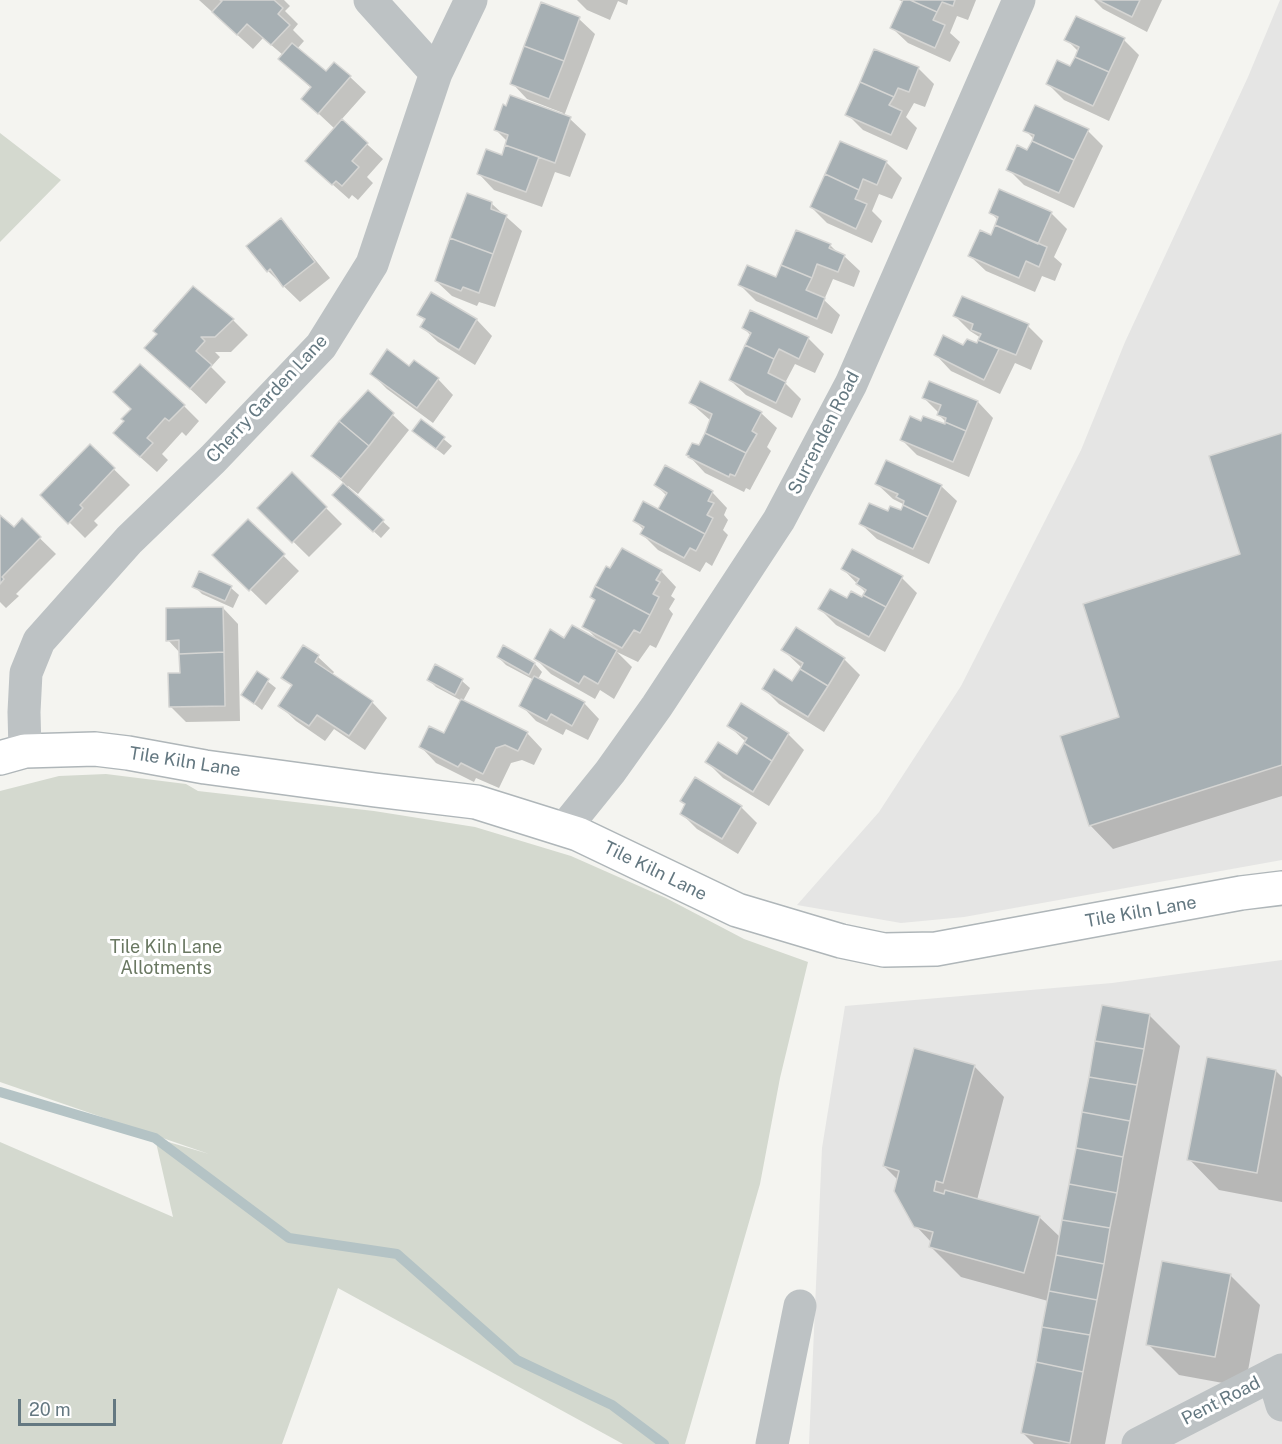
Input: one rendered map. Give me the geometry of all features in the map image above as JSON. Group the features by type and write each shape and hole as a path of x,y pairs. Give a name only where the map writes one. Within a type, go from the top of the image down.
{"street":[{"path":"370,0 436,73"},
{"name":"Cherry Garden Lane","path":"13,755 24,712 26,673 39,641 129,540 213,459 321,346 372,264 436,73 471,0"},
{"name":"Surrenden Road","path":"564,829 610,772 657,706 779,520 851,384 1019,0"},
{"name":"Tile Kiln Lane","path":"13,755 95,749 205,767 476,801 579,834 737,910 841,941 884,950 936,950 1241,893 1282,888"},
{"path":"772,1444 800,1306"},
{"name":"Pent Road","path":"1138,1444 1279,1383"}],"shaded area":[{"path":"1280,0 1282,0 1282,860 964,917 901,923 797,905 879,812 961,686 1081,450 1125,342 1248,77"},
{"path":"1282,960 1282,1444 809,1444 822,1148 845,1006 1112,983"}],"green space":[{"path":"0,133 61,180 0,242"},
{"name":"Tile Kiln Lane Allotments","path":"106,774 186,784 198,791 374,811 475,827 571,856 666,898 744,939 808,962 780,1078 760,1184 685,1444 623,1444 338,1288 282,1444 0,1444 0,1142 173,1217 155,1138 209,1154 0,1082 0,791 59,776"}],"building":[{"path":"220,0 274,0 283,8 278,14 290,25 271,45 247,24 237,35 212,12 222,1"},
{"path":"903,0 910,0 937,12 933,20 945,25 935,48 890,28"},
{"path":"910,0 955,0 953,6 942,2 937,12"},
{"path":"1098,0 1140,0 1132,17"},
{"path":"541,2 580,17 564,61 524,46"},
{"path":"1076,16 1125,38 1109,72 1075,57 1079,47 1064,40"},
{"path":"292,43 326,71 334,62 351,76 318,114 301,99 311,87 278,59"},
{"path":"524,46 564,61 549,99 510,84"},
{"path":"874,49 919,67 909,92 898,88 894,97 860,82"},
{"path":"1075,57 1109,72 1093,106 1046,84 1057,60 1070,66"},
{"path":"860,82 894,97 889,105 902,111 891,135 845,115"},
{"path":"510,95 571,117 555,163 505,145 508,135 494,130 503,104 506,106"},
{"path":"1035,105 1089,129 1074,160 1032,141 1034,135 1023,131"},
{"path":"342,119 368,143 352,161 359,167 342,186 336,181 332,185 305,161"},
{"path":"840,141 887,161 877,185 863,179 859,190 825,174"},
{"path":"1032,141 1074,160 1059,193 1006,170 1017,145 1027,150"},
{"path":"505,145 539,157 526,192 477,174 486,149 502,155"},
{"path":"825,174 859,190 855,199 867,204 856,229 810,207"},
{"path":"999,189 1052,212 1038,244 995,225 998,217 989,213"},
{"path":"467,193 492,202 491,209 507,215 493,254 450,238"},
{"path":"281,218 315,262 283,287 270,269 267,272 246,246"},
{"path":"995,225 1047,247 1039,267 1026,261 1019,278 968,256 980,230 991,235"},
{"path":"796,230 831,244 829,248 845,255 838,272 817,264 812,278 781,265"},
{"path":"450,238 493,254 479,293 463,287 461,291 435,281"},
{"path":"747,265 776,277 781,265 812,278 806,290 825,298 817,319 738,285"},
{"path":"193,286 234,319 215,337 201,337 205,341 196,351 212,365 190,389 144,348 157,334 153,331"},
{"path":"431,292 477,319 459,350 420,327 425,319 417,315"},
{"path":"962,296 1029,324 1016,355 978,340 981,334 971,330 973,324 953,316"},
{"path":"750,310 809,337 799,359 779,349 774,359 745,345 751,333 742,328"},
{"path":"943,335 963,345 967,339 977,343 978,340 999,349 984,380 934,355"},
{"path":"745,345 774,359 768,373 786,382 776,403 729,380"},
{"path":"387,349 409,366 414,360 439,378 417,408 370,374"},
{"path":"140,364 185,405 169,421 165,418 147,438 153,443 140,457 113,433 124,421 121,419 131,409 113,392"},
{"path":"700,381 762,412 752,431 757,434 746,453 705,433 712,414 689,403"},
{"path":"929,381 978,401 966,431 945,422 946,418 937,415 941,405 922,398"},
{"path":"368,390 394,413 369,446 339,421"},
{"path":"910,416 921,421 923,416 966,431 953,462 900,440"},
{"path":"421,419 445,437 436,449 412,431"},
{"path":"339,421 369,446 341,479 311,456"},
{"path":"705,433 746,453 735,476 730,474 729,477 686,455 692,443 699,445"},
{"path":"1282,433 1282,765 1089,826 1060,736 1119,717 1083,604 1240,554 1209,456"},
{"path":"90,444 115,468 80,505 83,508 68,524 40,495"},
{"path":"886,460 942,485 928,517 903,505 904,501 896,497 898,494 875,484"},
{"path":"665,465 713,491 708,501 714,503 707,515 713,518 705,534 658,509 667,493 654,485"},
{"path":"292,472 327,507 292,543 257,508"},
{"path":"343,483 384,520 373,532 332,495"},
{"path":"643,501 705,534 696,551 690,548 684,558 640,534 644,527 633,521"},
{"path":"869,503 888,511 890,506 901,510 903,505 928,517 913,549 859,524"},
{"path":"0,515 14,527 22,518 41,537 2,577 4,579 0,584"},
{"path":"248,519 285,554 249,591 212,555"},
{"path":"622,548 662,570 656,580 660,582 653,594 659,597 650,615 595,586 606,566 610,568"},
{"path":"852,549 903,576 886,607 863,595 866,590 856,584 859,579 841,569"},
{"path":"199,571 232,586 225,601 192,587"},
{"path":"595,586 650,615 640,633 634,630 622,648 582,627 595,600 590,597"},
{"path":"830,589 847,598 851,591 886,607 869,637 818,609"},
{"path":"223,607 224,652 179,654 179,640 166,641 166,608"},
{"path":"572,625 617,650 598,684 584,676 579,684 534,659 550,629 564,638"},
{"path":"796,627 845,658 828,686 800,669 803,663 781,650"},
{"path":"303,645 319,655 315,662 373,701 349,736 317,715 309,726 278,706 292,685 281,678"},
{"path":"503,645 535,663 529,675 497,657"},
{"path":"224,652 225,706 169,707 168,673 180,673 179,654"},
{"path":"435,664 463,679 455,695 427,680"},
{"path":"774,669 792,681 800,669 828,686 808,717 762,689"},
{"path":"257,671 269,679 254,704 241,695"},
{"path":"534,676 585,702 572,726 551,714 547,721 519,706"},
{"path":"461,699 528,732 518,751 505,745 496,748 483,774 461,763 458,767 419,747 429,726 444,733"},
{"path":"741,703 789,733 772,761 744,743 747,738 727,726"},
{"path":"718,742 737,754 744,743 772,761 753,792 705,762"},
{"path":"695,777 742,806 722,839 680,814 685,804 680,801"},
{"path":"1102,1005 1150,1014 1144,1049 1095,1041"},
{"path":"1095,1041 1144,1049 1137,1085 1089,1077"},
{"path":"914,1048 975,1065 943,1183 936,1181 934,1191 944,1194 945,1190 1040,1216 1024,1273 929,1247 933,1232 914,1227 894,1191 899,1171 883,1166"},
{"path":"1207,1057 1276,1070 1257,1173 1187,1160"},
{"path":"1089,1077 1137,1085 1130,1121 1082,1112"},
{"path":"1082,1112 1130,1121 1123,1157 1076,1148"},
{"path":"1076,1148 1123,1157 1117,1193 1069,1184"},
{"path":"1069,1184 1117,1193 1110,1228 1062,1220"},
{"path":"1062,1220 1110,1228 1104,1264 1056,1255"},
{"path":"1056,1255 1104,1264 1097,1300 1049,1291"},
{"path":"1162,1261 1231,1274 1215,1357 1146,1345"},
{"path":"1049,1291 1097,1300 1090,1335 1042,1327"},
{"path":"1042,1327 1090,1335 1083,1372 1036,1362"},
{"path":"1036,1362 1083,1372 1070,1443 1021,1433"}],"waterway":[{"path":"0,1092 155,1138 289,1238 397,1254 517,1360 612,1405 664,1444"}]}
